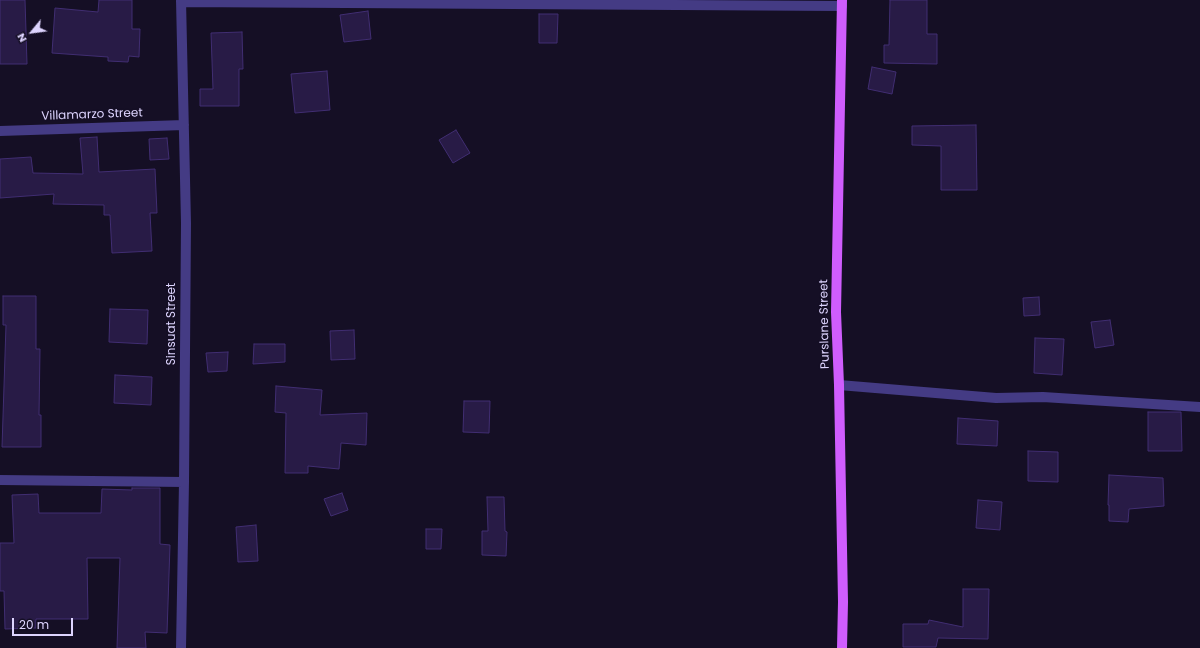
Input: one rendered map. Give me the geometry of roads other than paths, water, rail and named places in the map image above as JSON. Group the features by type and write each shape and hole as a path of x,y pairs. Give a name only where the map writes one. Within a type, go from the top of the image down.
{"main road":[{"name":"Purslane Street","path":"842,3 841,119 836,312 839,385 843,602 842,648"}],"street":[{"path":"181,1 842,3"},
{"name":"Sinsuat Street","path":"181,1 186,223 181,648"},
{"name":"Villamarzo Street","path":"0,131 184,125"},
{"path":"839,385 996,398 1043,397 1200,407"},
{"path":"0,480 184,482"}]}
